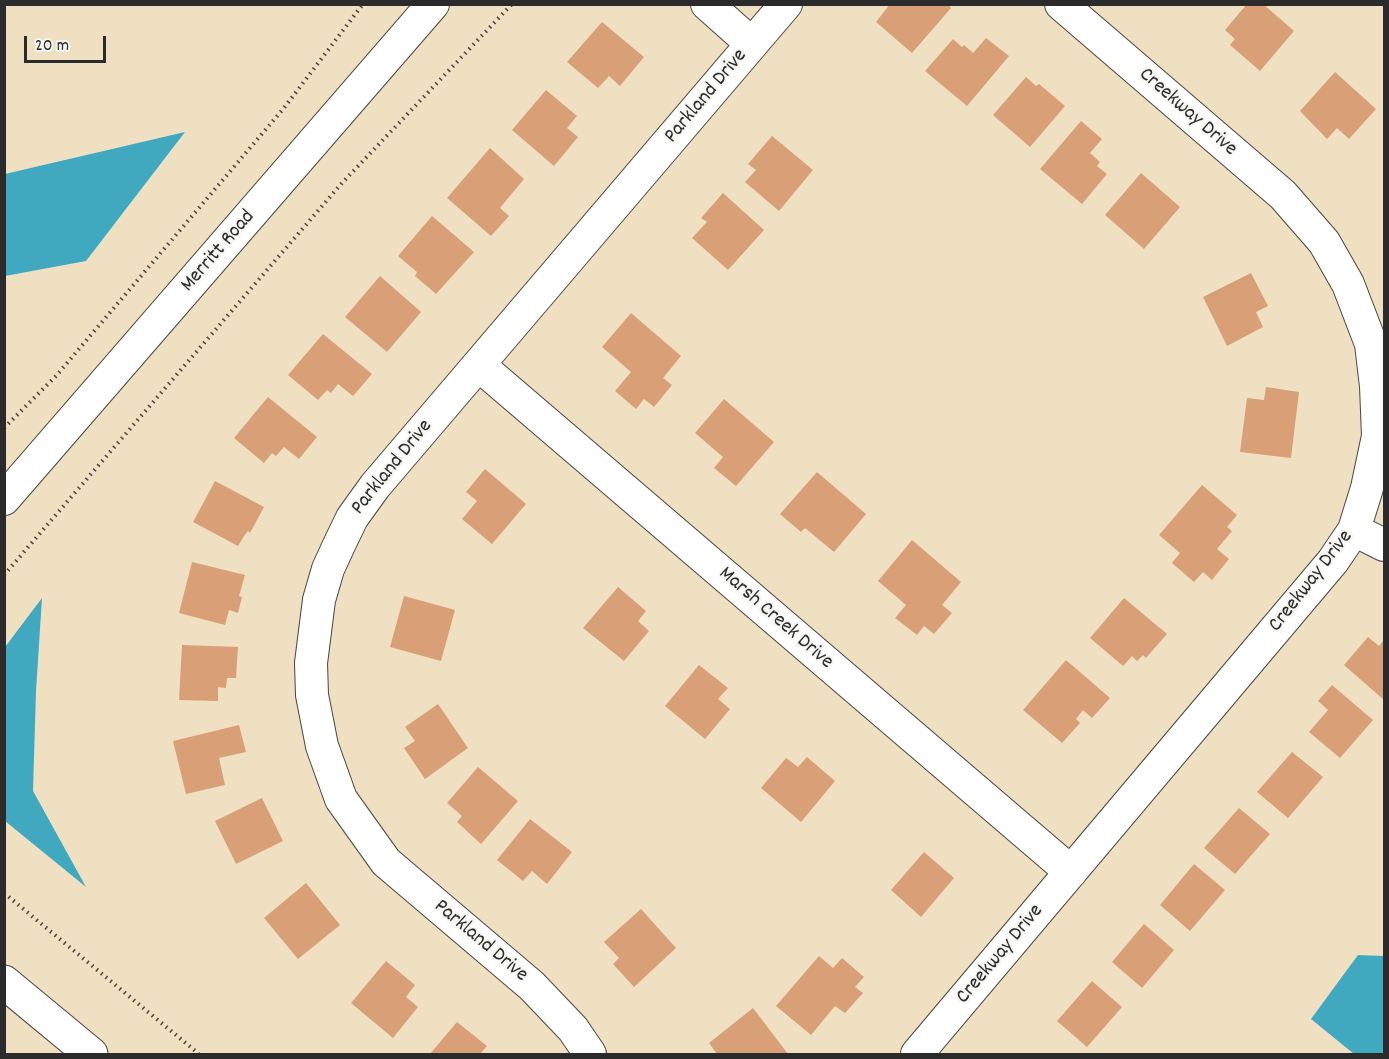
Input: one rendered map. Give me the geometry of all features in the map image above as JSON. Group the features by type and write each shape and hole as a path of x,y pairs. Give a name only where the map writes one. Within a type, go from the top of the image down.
{"main road":[{"path":"4,982 91,1054"}],"street":[{"name":"Merritt Road","path":"4,499 433,4"},
{"path":"707,4 752,44"},
{"name":"Parkland Drive","path":"590,1054 560,1015 532,986 386,862 341,799 322,746 312,695 310,663 319,600 328,569 352,518 375,486 480,366 786,4"},
{"name":"Creekway Drive","path":"917,1054 1333,561 1354,530 1367,488 1378,436 1371,344 1348,284 1324,242 1283,195 1061,4"},
{"name":"Marsh Creek Drive","path":"480,366 1071,872"},
{"path":"1354,530 1384,545"}],"path":[{"path":"4,428 56,376 284,108 363,4"},
{"path":"4,575 342,183 512,4"},
{"path":"4,893 199,1054"}],"water":[{"path":"185,132 86,261 5,276 5,174"},
{"path":"42,598 33,791 86,887 5,821 5,647"},
{"path":"1358,955 1384,956 1384,1054 1354,1054 1311,1019"}],"building":[{"path":"890,4 948,4 951,8 912,53 876,22"},
{"path":"1247,4 1263,4 1294,31 1260,71 1230,45 1235,39 1225,30"},
{"path":"602,22 644,57 620,86 609,76 598,88 567,62"},
{"path":"986,38 1009,56 967,106 925,71 953,39 973,53"},
{"path":"1335,72 1376,109 1349,139 1337,128 1327,139 1300,111"},
{"path":"1026,77 1036,86 1039,84 1065,106 1030,147 993,115"},
{"path":"546,90 577,116 567,128 578,137 554,166 512,130"},
{"path":"1081,121 1102,139 1090,153 1100,162 1097,166 1107,174 1082,204 1040,169"},
{"path":"772,136 813,170 779,211 745,182 756,170 748,164"},
{"path":"490,148 524,179 500,208 509,216 491,236 447,198"},
{"path":"1141,173 1180,207 1144,249 1105,215"},
{"path":"723,193 764,230 728,270 692,238 707,222 701,218"},
{"path":"432,216 474,252 436,294 415,276 417,272 398,256"},
{"path":"1251,273 1268,306 1256,312 1263,327 1227,346 1203,297"},
{"path":"380,276 421,312 387,352 345,317"},
{"path":"631,313 681,356 663,378 672,385 654,407 644,399 636,409 615,391 631,372 602,347"},
{"path":"323,334 372,374 353,396 338,384 331,393 327,390 318,400 288,375"},
{"path":"1266,387 1299,392 1291,458 1240,452 1247,398 1264,400"},
{"path":"268,397 317,437 299,459 284,447 276,456 272,453 264,463 234,438"},
{"path":"724,399 774,442 736,486 714,468 723,457 695,433"},
{"path":"485,469 526,504 492,544 462,519 477,501 466,492"},
{"path":"817,472 866,514 834,552 805,528 801,532 780,514"},
{"path":"215,481 264,507 250,533 248,531 238,546 193,522"},
{"path":"1202,485 1237,515 1227,527 1232,531 1217,549 1229,559 1212,580 1203,572 1194,582 1172,563 1180,553 1159,535"},
{"path":"912,540 961,582 942,605 952,613 934,634 924,626 917,635 895,618 906,605 878,581"},
{"path":"192,562 245,575 239,596 242,597 238,613 229,610 225,625 179,613"},
{"path":"618,587 646,611 638,621 649,631 624,661 583,628"},
{"path":"404,596 455,610 441,661 390,647"},
{"path":"1124,598 1167,634 1146,658 1143,655 1137,661 1132,656 1123,666 1090,638"},
{"path":"1368,637 1379,646 1384,640 1384,700 1344,665"},
{"path":"182,645 238,647 236,678 227,678 226,688 218,687 218,701 179,700"},
{"path":"1066,660 1110,698 1092,718 1083,710 1076,719 1080,723 1062,743 1023,710"},
{"path":"699,665 728,688 718,699 730,709 705,739 665,706"},
{"path":"1332,685 1373,720 1340,758 1309,732 1328,710 1318,701"},
{"path":"438,704 468,748 425,779 404,748 415,741 405,727"},
{"path":"239,725 246,752 219,758 225,785 186,794 173,741"},
{"path":"1292,752 1323,777 1288,818 1257,792"},
{"path":"807,757 835,781 801,822 761,788 786,758 798,767"},
{"path":"478,767 518,801 481,844 457,822 462,816 447,803"},
{"path":"262,798 283,841 236,864 215,821"},
{"path":"1239,808 1270,834 1235,874 1204,848"},
{"path":"530,819 572,852 547,884 532,871 523,881 497,860"},
{"path":"924,852 954,878 921,917 891,890"},
{"path":"1194,864 1225,890 1190,931 1160,905"},
{"path":"306,883 340,925 298,959 264,918"},
{"path":"641,909 676,948 634,987 613,964 619,958 604,942"},
{"path":"1144,924 1174,950 1142,988 1112,962"},
{"path":"819,956 833,968 842,958 864,977 855,987 863,993 845,1013 835,1006 811,1035 776,1006"},
{"path":"386,961 415,985 406,997 418,1007 393,1038 351,1003"},
{"path":"1092,981 1122,1007 1087,1047 1057,1021"},
{"path":"753,1008 788,1054 717,1054 709,1043"},
{"path":"457,1022 487,1046 480,1054 430,1054"}]}
